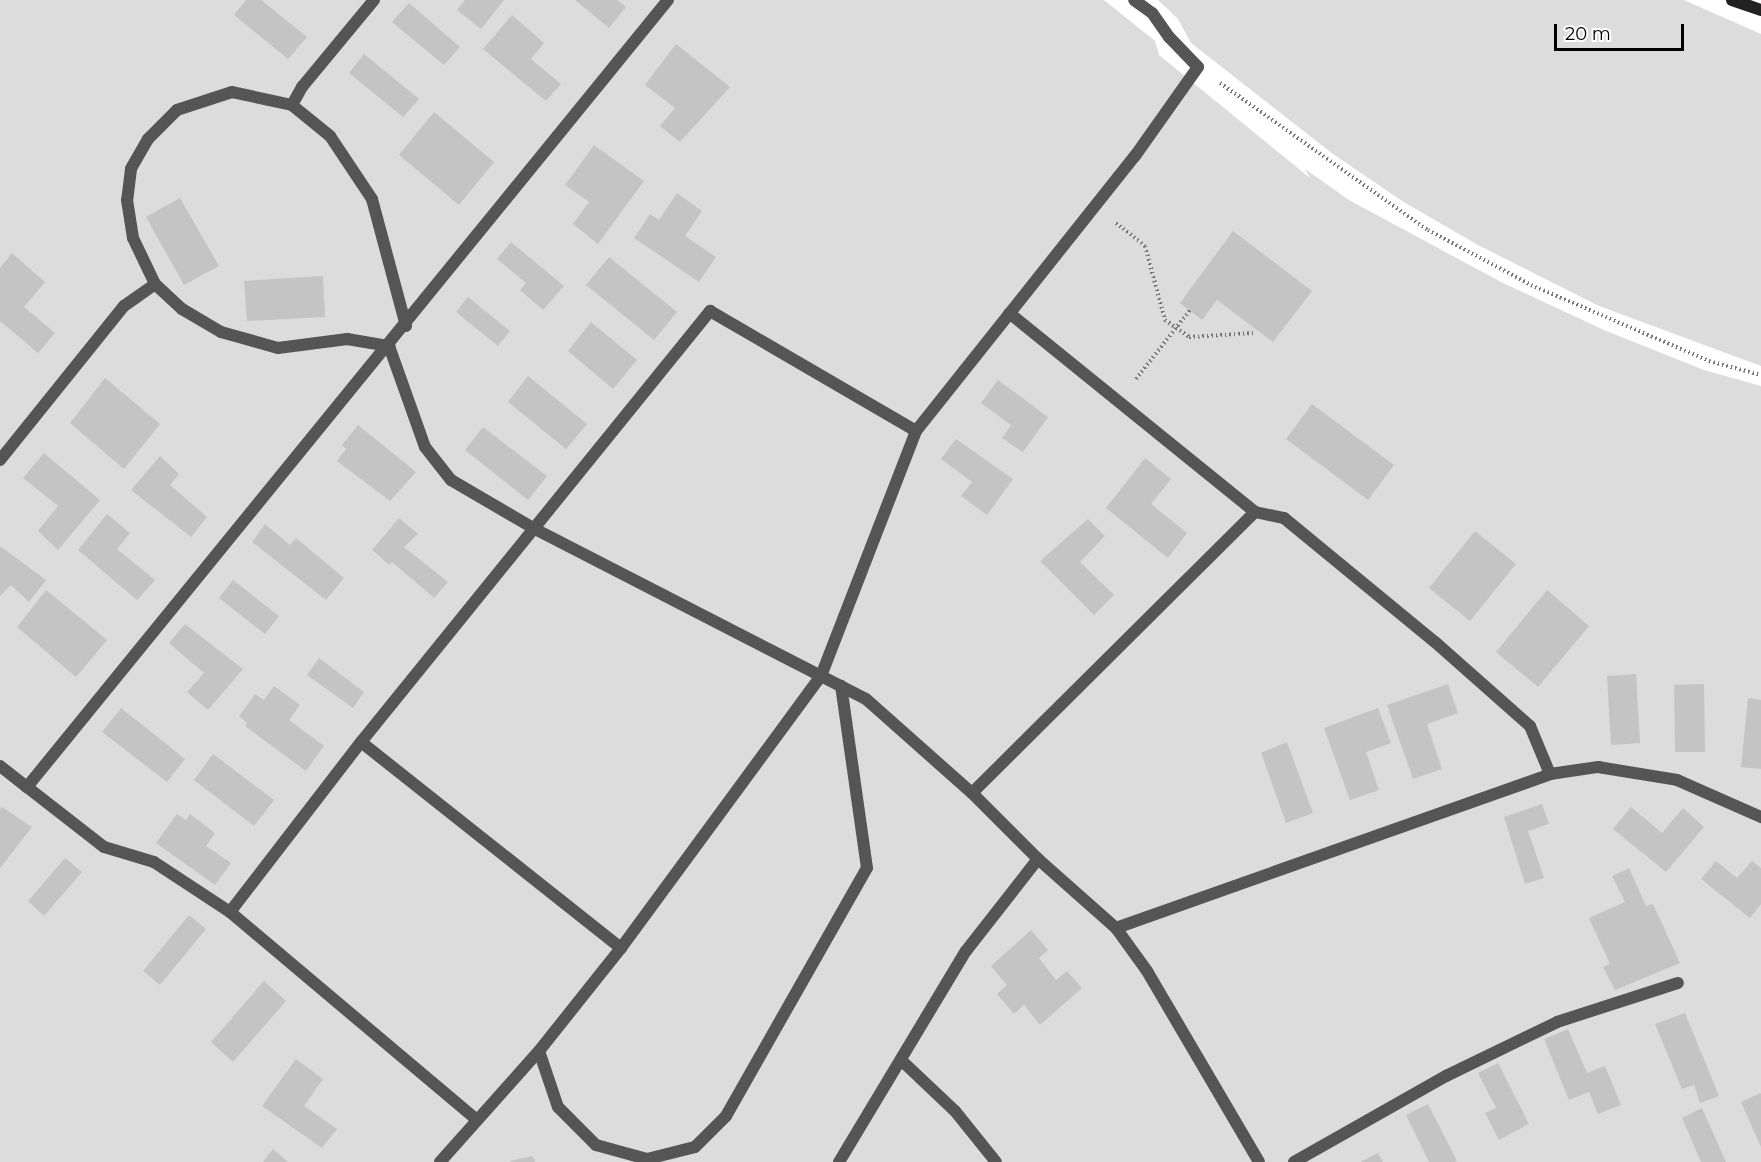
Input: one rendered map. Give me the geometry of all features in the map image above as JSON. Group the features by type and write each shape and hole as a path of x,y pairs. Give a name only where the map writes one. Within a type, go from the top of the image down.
{"main road":[{"path":"1732,0 1761,10"}],"lane":[{"path":"292,105 302,87 374,0"},
{"path":"27,787 406,326 668,0"},
{"path":"440,1162 539,1050 621,948 822,676 916,430 1135,156 1198,67 1168,37 1152,13 1134,0"},
{"path":"389,346 347,339 278,348 221,332 182,309 155,284 133,238 127,200 131,169 148,139 177,110 232,92 292,105 330,136 372,199 406,326"},
{"path":"0,460 124,306 155,284"},
{"path":"230,912 361,742 711,311 916,430"},
{"path":"1009,314 1255,512 1284,518 1435,642 1530,726 1550,774"},
{"path":"389,346 425,447 451,480 533,528 866,699 972,793 1038,859 1116,928 1147,971 1259,1162"},
{"path":"972,793 1255,512"},
{"path":"539,1050 558,1107 596,1146 647,1160 695,1147 726,1116 867,868 842,687"},
{"path":"361,742 621,948"},
{"path":"0,766 104,848 154,862 230,912 477,1120"},
{"path":"1116,928 1550,774 1598,767 1677,780 1761,817"},
{"path":"839,1162 966,951 1038,859"},
{"path":"1294,1162 1446,1076 1557,1022 1678,983"},
{"path":"901,1060 955,1111 996,1162"}],"path":[{"path":"1198,67 1428,230 1532,285 1709,361 1761,375"},
{"path":"1094,206 1145,246 1165,320 1189,337 1254,333"},
{"path":"1118,401 1190,310"}],"shaded area":[{"path":"0,0 1104,0 1155,41 1159,55 1310,178 1305,169 1349,200 1501,282 1604,330 1704,370 1761,386 1761,1162 0,1162"},
{"path":"1158,0 1684,0 1761,34 1761,366 1599,306 1478,245 1402,201 1333,154 1191,43 1178,19"}],"building":[{"path":"246,0 261,0 307,37 288,59 234,15"},
{"path":"465,0 504,0 481,29 457,10"},
{"path":"575,0 617,0 626,7 609,28"},
{"path":"409,3 460,47 444,65 392,22"},
{"path":"512,15 544,43 531,59 561,84 546,101 483,49"},
{"path":"676,44 730,87 680,142 660,126 675,108 645,85"},
{"path":"364,54 419,99 403,117 349,73"},
{"path":"434,112 494,162 459,205 399,155"},
{"path":"594,145 644,181 598,244 573,224 589,202 565,185"},
{"path":"677,193 702,211 685,236 716,257 699,282 634,238 650,214 659,220"},
{"path":"180,198 219,266 184,285 146,217"},
{"path":"1233,231 1312,291 1273,342 1217,300 1202,320 1180,303"},
{"path":"511,242 564,286 543,310 520,290 526,283 497,259"},
{"path":"12,253 45,282 24,307 55,333 38,353 0,321 0,268"},
{"path":"609,257 677,312 654,340 586,285"},
{"path":"323,276 325,317 247,321 244,281"},
{"path":"468,297 510,331 498,346 456,312"},
{"path":"591,322 637,360 613,389 568,351"},
{"path":"528,376 587,424 566,449 508,402"},
{"path":"105,378 160,424 124,469 70,423"},
{"path":"998,380 1048,417 1023,452 1002,438 1011,425 981,403"},
{"path":"1312,404 1394,465 1368,500 1286,439"},
{"path":"358,425 416,472 390,501 337,461 346,449 342,445"},
{"path":"483,427 547,476 528,500 465,450"},
{"path":"956,439 1013,479 987,515 961,496 972,482 941,459"},
{"path":"44,453 100,500 58,550 38,531 58,506 23,478"},
{"path":"160,456 179,474 170,485 207,517 191,537 131,490"},
{"path":"1145,458 1171,479 1151,504 1187,533 1168,558 1106,508"},
{"path":"107,514 130,533 117,549 155,580 137,600 78,550"},
{"path":"399,518 418,534 404,547 448,582 434,598 392,562 389,565 372,550"},
{"path":"1088,519 1105,536 1080,562 1114,595 1094,615 1040,561"},
{"path":"265,524 290,545 296,538 344,578 326,600 252,542"},
{"path":"1475,531 1516,564 1470,621 1429,588"},
{"path":"0,546 46,580 29,602 11,585 0,596"},
{"path":"233,580 279,616 265,634 219,598"},
{"path":"46,590 107,640 76,677 17,627"},
{"path":"1547,590 1589,626 1538,687 1496,652"},
{"path":"185,624 243,669 208,710 187,692 204,673 169,643"},
{"path":"319,658 364,692 353,708 307,675"},
{"path":"1636,674 1640,743 1611,745 1607,676"},
{"path":"1448,684 1458,713 1427,724 1442,769 1413,779 1387,705"},
{"path":"1704,684 1705,752 1675,752 1674,685"},
{"path":"274,686 300,705 289,720 324,746 306,771 245,726 247,723 239,716 255,694 264,700"},
{"path":"1748,698 1761,700 1761,769 1741,767"},
{"path":"121,708 185,759 167,782 102,732"},
{"path":"1378,708 1391,743 1366,752 1379,790 1350,800 1324,728"},
{"path":"1287,742 1313,813 1286,823 1261,753"},
{"path":"213,754 274,800 254,826 194,780"},
{"path":"1542,804 1549,824 1528,831 1544,878 1525,884 1504,817"},
{"path":"2,807 32,827 0,868 0,809"},
{"path":"1631,807 1662,833 1683,808 1704,827 1666,872 1613,829"},
{"path":"177,814 186,820 190,814 215,833 206,846 231,863 215,885 156,843"},
{"path":"65,858 82,872 44,916 28,901"},
{"path":"1716,861 1737,878 1752,861 1761,868 1761,904 1750,918 1701,879"},
{"path":"1629,868 1646,906 1653,904 1680,963 1615,990 1603,967 1610,964 1589,918 1625,902 1612,876"},
{"path":"189,915 206,929 160,985 143,971"},
{"path":"1031,930 1048,950 1039,958 1056,980 1067,971 1082,988 1040,1025 1024,1005 1014,1014 997,994 1007,985 991,966"},
{"path":"264,981 286,1001 233,1062 211,1042"},
{"path":"1685,1013 1719,1096 1700,1103 1694,1085 1682,1089 1655,1024"},
{"path":"1568,1029 1587,1073 1605,1066 1621,1105 1598,1114 1589,1092 1569,1100 1544,1039"},
{"path":"296,1059 323,1079 304,1106 337,1129 322,1148 262,1106"},
{"path":"1498,1063 1529,1124 1499,1140 1485,1113 1496,1108 1478,1073"},
{"path":"1761,1093 1761,1147 1741,1102"},
{"path":"1428,1104 1457,1161 1455,1162 1429,1162 1406,1115"},
{"path":"1702,1108 1726,1162 1701,1162 1682,1118"},
{"path":"273,1149 288,1162 263,1162"},
{"path":"1378,1153 1383,1162 1360,1162"},
{"path":"533,1156 535,1162 510,1162 510,1161"}]}
